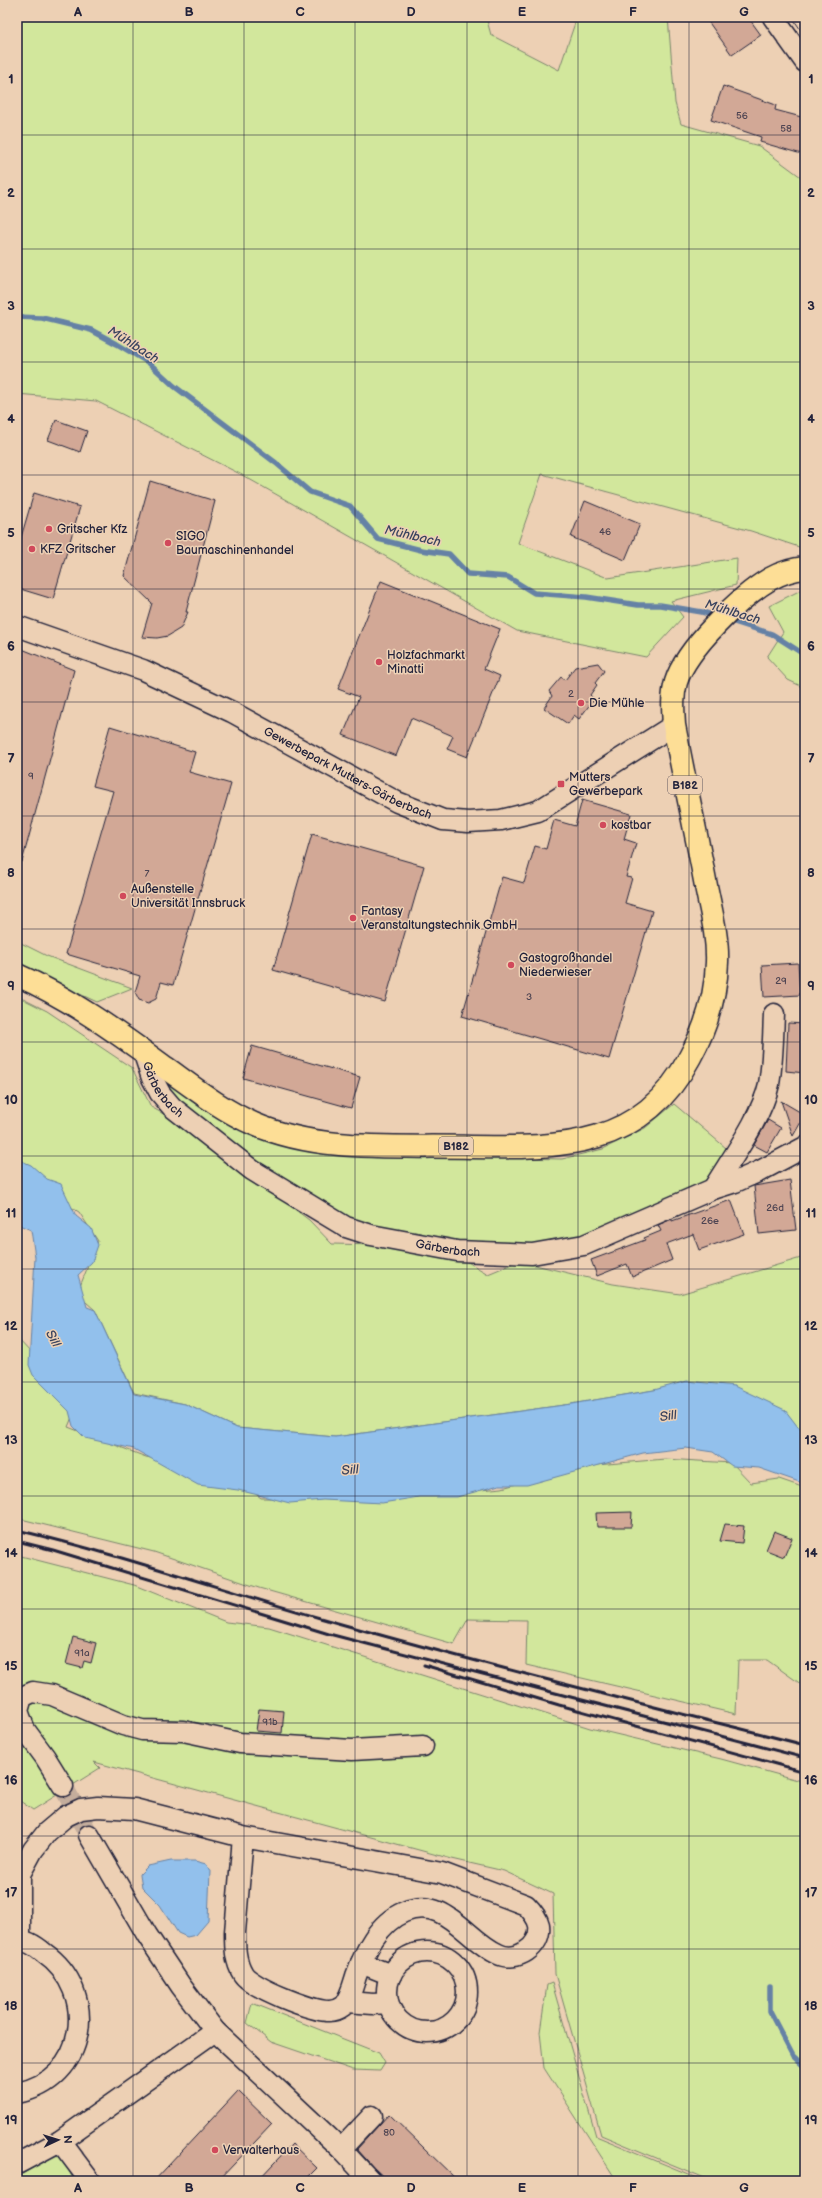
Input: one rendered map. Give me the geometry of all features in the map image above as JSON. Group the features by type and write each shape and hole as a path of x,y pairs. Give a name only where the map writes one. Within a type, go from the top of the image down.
{"main road":[{"name":"B182","path":"17,975 38,984 89,1015 143,1051 213,1102 237,1116 268,1130 302,1139 378,1145 554,1146 600,1136 623,1126 661,1098 679,1076 704,1029 716,980 716,939 674,724 672,704 676,681 698,645 718,623 755,589 784,572 805,568"}],"street":[{"path":"772,17 805,62"},
{"name":"Gewerbepark Mutters-Gärberbach","path":"17,626 143,670 232,712 397,802 443,820 468,822 501,820 538,811 674,724"},
{"path":"713,1189 758,1112 768,1085 773,1058 774,1014"},
{"name":"Gärberbach","path":"143,1051 160,1093 172,1106 252,1170 346,1227 371,1235 457,1252 532,1254 584,1245 713,1189 754,1174 805,1147"},
{"path":"63,1786 45,1757 25,1730 18,1711 22,1697 33,1692 52,1695 123,1725 142,1730 183,1731 240,1743 338,1750 423,1746"},
{"path":"17,2093 29,2091 51,2078 69,2058 78,2034 80,2008 72,1983 57,1962 36,1947 18,1940 19,1874 39,1840 55,1824 74,1812 89,1808 109,1807 134,1809 243,1836 442,1873 526,1905 532,1910 538,1923 538,1936 532,1946 522,1954 508,1957 496,1954 443,1913 423,1908 403,1912 385,1925 369,1946 361,1963 347,2002 337,2010 322,2010 253,1985 243,1974 236,1958 235,1945 243,1836"},
{"path":"89,1834 147,1935 181,1986 216,2031 341,2149 371,2181"},
{"path":"420,1953 439,1954 455,1963 463,1973 467,1986 467,1998 464,2010 456,2021 444,2029 430,2033 416,2031 404,2025 394,2015 388,2002 387,1988 391,1975 398,1965 408,1957 420,1953"},
{"path":"361,1963 391,1975"},
{"path":"347,2002 373,2004 388,2002"},
{"path":"17,2164 60,2141 216,2031"},
{"path":"341,2149 372,2116"},
{"path":"60,2141 90,2181"}],"green space":[{"path":"17,17 486,17 491,35 559,70 577,17 668,17 675,103 681,124 759,146 801,177 805,176 805,549 751,531 542,474 518,543 608,578 737,558 736,585 671,601 683,617 646,657 517,631 242,475 96,401 17,394"},
{"path":"805,588 805,688 788,680 767,657 783,632 769,606"},
{"path":"17,941 47,956 132,988 97,1002 17,965"},
{"path":"17,996 47,1011 132,1068 151,1107 178,1122 309,1220 332,1244 376,1245 454,1254 488,1274 519,1261 613,1284 680,1294 801,1258 805,1270 805,1433 654,1390 571,1404 335,1437 237,1428 185,1404 134,1393 95,1310 77,1294 98,1241 79,1212 17,1175"},
{"path":"170,1083 199,1107 235,1128 274,1142 476,1157 562,1159 603,1149 645,1128 674,1104 726,1148 709,1187 587,1240 488,1250 364,1229 281,1184 168,1092"},
{"path":"17,1338 32,1354 74,1412 68,1427 146,1457 228,1473 261,1498 383,1499 502,1488 585,1466 665,1459 732,1463 751,1483 779,1479 805,1488 805,1687 767,1660 738,1660 736,1714 526,1665 527,1620 468,1619 454,1644 259,1588 154,1552 17,1518"},
{"path":"17,1555 134,1585 226,1622 269,1627 590,1728 721,1759 805,1782 805,2181 712,2181 601,2135 555,1974 553,1894 504,1871 452,1859 94,1762 100,1768 33,1810 17,1799"},
{"path":"552,1983 596,2136 705,2181 617,2181 544,2068 540,2032 547,1985"},
{"path":"252,2003 379,2053 385,2063 380,2071 353,2070 271,2042 247,2023"},
{"path":"60,2152 74,2181 17,2181 17,2177"}],"water":[{"name":"Sill","path":"17,1159 31,1165 47,1179 61,1184 76,1216 91,1228 98,1245 92,1262 78,1275 87,1307 95,1310 134,1394 185,1404 237,1428 335,1437 571,1404 654,1390 687,1381 734,1386 785,1410 798,1427 805,1430 805,1484 759,1468 732,1466 713,1452 686,1448 643,1453 527,1485 499,1485 457,1497 419,1497 382,1503 323,1500 290,1503 238,1490 198,1485 134,1449 85,1438 73,1426 69,1411 33,1375 29,1365 35,1257 31,1230 17,1224"},
{"path":"171,1861 195,1861 206,1864 210,1871 208,1921 196,1935 187,1937 178,1933 160,1905 142,1887 140,1874 148,1866"}],"building":[{"path":"705,17 748,17 761,35 732,55"},
{"path":"723,86 776,105 775,110 805,118 805,155 760,142 761,137 711,120"},
{"path":"56,420 87,431 80,452 48,440"},
{"path":"150,481 215,501 186,612 188,612 181,628 168,636 157,638 142,637 152,603 124,576"},
{"name":"Gritscher Kfz","path":"34,493 80,507 53,599 17,588 17,565 20,552 17,551"},
{"path":"585,501 640,524 625,560 571,537"},
{"path":"381,581 500,629 484,669 500,676 467,757 447,749 453,736 411,718 396,756 343,735 359,697 338,689"},
{"path":"17,647 74,670 22,862 17,862"},
{"path":"598,663 604,671 595,683 597,685 590,695 594,699 579,719 574,715 568,724 544,708 552,696 549,691 561,677 565,680 575,667"},
{"path":"110,726 195,752 189,772 231,784 173,985 161,982 156,999 148,1003 139,1000 135,992 140,976 66,954 113,791 93,786"},
{"path":"582,800 631,814 624,839 636,843 626,877 632,878 625,903 652,911 609,1059 462,1016 502,877 524,883 535,846 546,849 554,820 575,826"},
{"path":"312,834 424,866 385,1002 273,970"},
{"path":"798,963 800,995 764,997 762,965"},
{"path":"788,1023 805,1024 805,1073 786,1071"},
{"path":"252,1046 360,1077 351,1108 243,1078"},
{"path":"781,1101 805,1115 793,1136"},
{"path":"768,1120 781,1128 767,1152 754,1145"},
{"path":"790,1180 796,1230 759,1234 754,1186"},
{"path":"731,1200 744,1234 699,1250 693,1234 666,1244 672,1260 632,1277 627,1264 597,1276 591,1260 645,1240 644,1238 661,1231 658,1225 672,1219 672,1221"},
{"path":"632,1512 631,1527 597,1527 596,1513"},
{"path":"725,1524 744,1526 742,1543 720,1541"},
{"path":"774,1531 792,1538 784,1557 766,1550"},
{"path":"73,1637 96,1643 91,1663 84,1661 82,1668 66,1664"},
{"path":"259,1709 284,1711 282,1733 256,1731"},
{"name":"Verwalterhaus","path":"238,2091 272,2124 218,2181 154,2181"},
{"path":"389,2114 458,2181 388,2181 374,2168 357,2149"},
{"path":"292,2144 317,2168 304,2181 257,2181"}],"waterway":[{"name":"Mühlbach","path":"17,317 42,318 91,330 149,363 174,386 276,463 310,492 350,506 378,539 421,550 449,554 468,574 508,577 534,593 586,597 638,605 660,605 702,612 716,616"},
{"name":"Mühlbach","path":"728,620 772,634 805,655"},
{"path":"770,1987 770,2012 793,2056 805,2067"}],"tunnel":[{"path":"63,1786 89,1835"}],"tram line":[{"path":"792,17 805,36"}],"railway":[{"path":"17,1530 55,1539 380,1635 805,1745"},
{"path":"17,1541 53,1550 329,1634 805,1758"},
{"path":"424,1665 559,1705 805,1772"}],"place":[{"name":"Gritscher Kfz","path":"49,529"},
{"name":"SIGO Baumaschinenhandel","path":"168,543"},
{"name":"KFZ Gritscher","path":"32,549"},
{"name":"Holzfachmarkt Minatti","path":"379,662"},
{"name":"Die Mühle","path":"581,703"},
{"name":"Mutters Gewerbepark","path":"561,784"},
{"name":"kostbar","path":"603,825"},
{"name":"Außenstelle Universität Innsbruck","path":"123,896"},
{"name":"Fantasy Veranstaltungstechnik GmbH","path":"353,918"},
{"name":"Gastogroßhandel Niederwieser","path":"511,965"},
{"name":"Verwalterhaus","path":"215,2150"}]}
